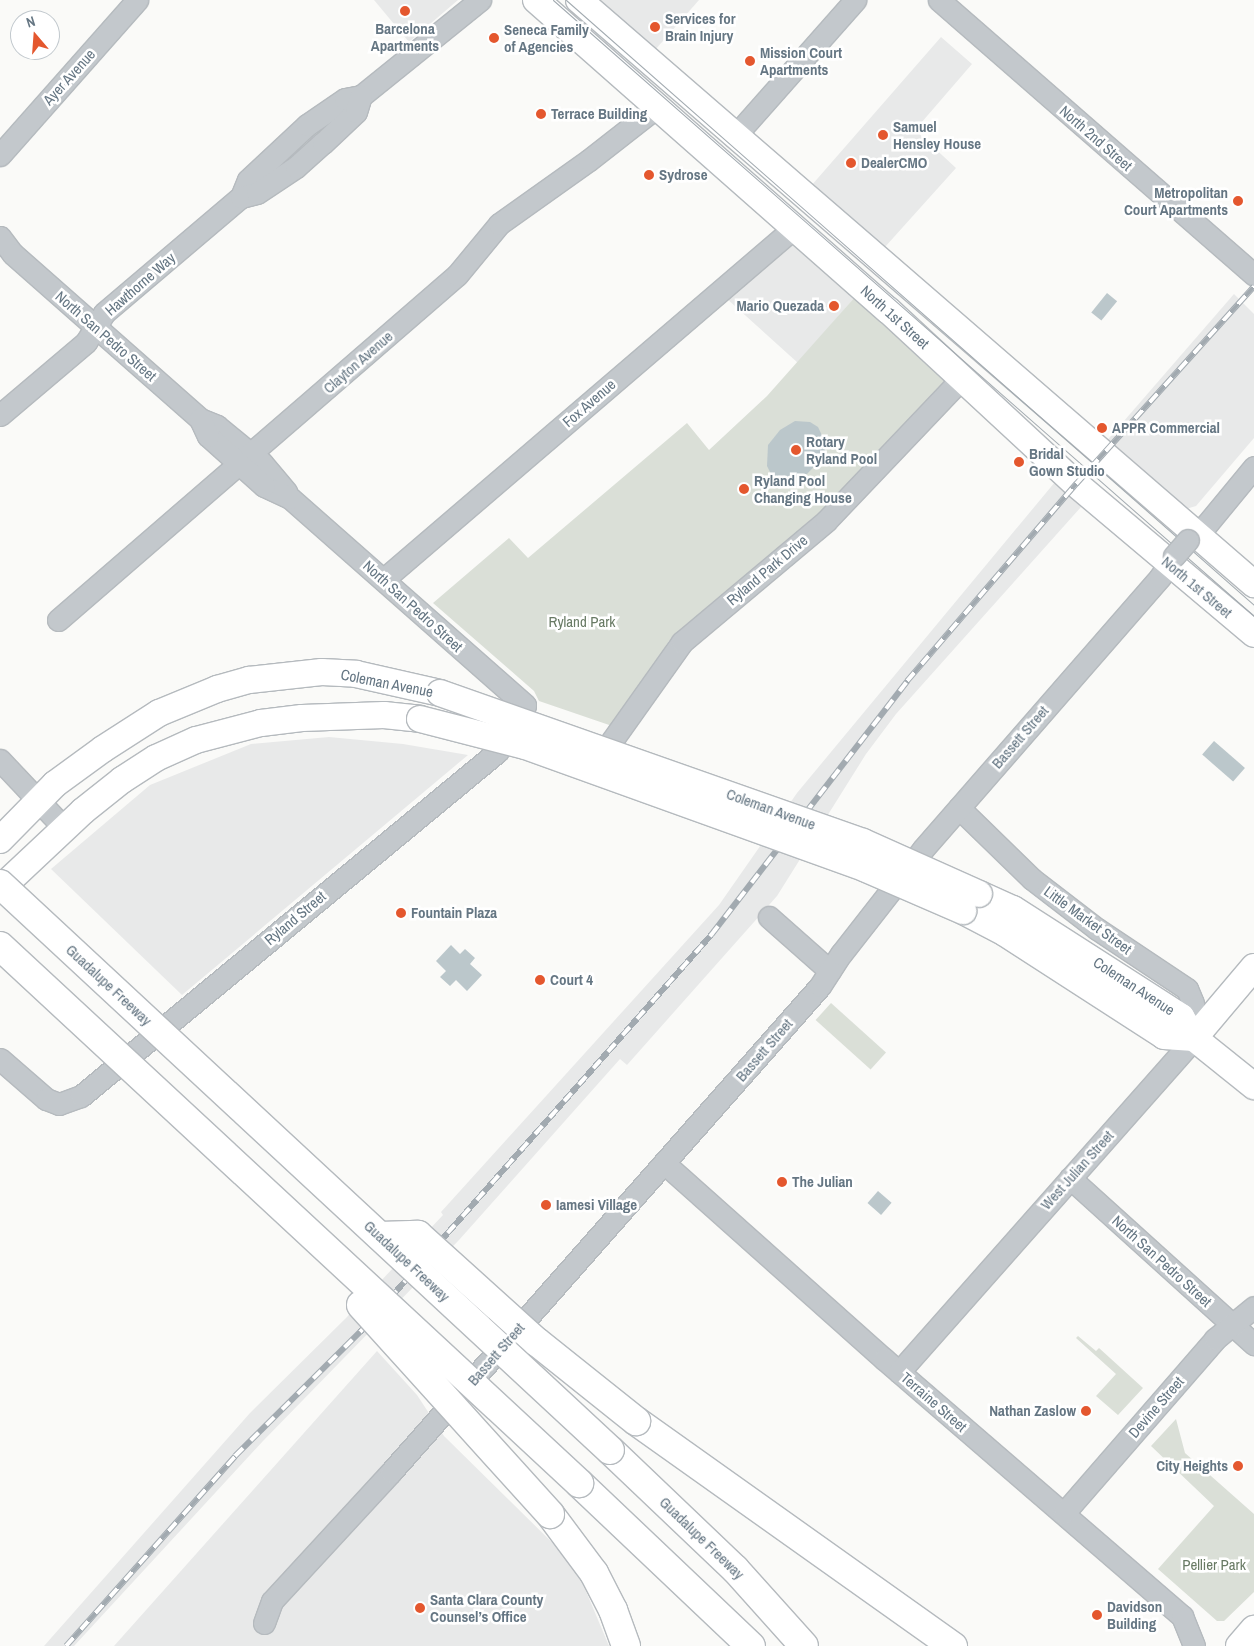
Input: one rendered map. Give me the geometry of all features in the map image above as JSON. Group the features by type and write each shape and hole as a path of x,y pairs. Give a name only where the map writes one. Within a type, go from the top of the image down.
{"highway":[{"name":"Guadalupe Freeway","path":"0,884 610,1450 735,1569 804,1646"},
{"path":"0,946 579,1483 751,1646"},
{"path":"164,1099 182,1137 397,1342 550,1514 594,1573 613,1610 626,1646"},
{"path":"380,1236 418,1235 537,1342 636,1421 953,1646"}],"main road":[{"name":"North 1st Street","path":"536,0 795,227 1076,484 1181,548 1254,584"},
{"name":"North 1st Street","path":"579,0 734,137 1181,548 1254,634"},
{"name":"Coleman Avenue","path":"0,840 55,784 130,730 191,698 248,680 331,672 384,679 440,693 863,842 971,902"},
{"name":"Coleman Avenue","path":"0,889 64,828 122,780 156,758 226,730 262,723 338,715 420,719 525,746 866,868 971,902 1013,909 1181,1016 1194,1038"},
{"name":"West Julian Street","path":"1194,1038 1254,967"},
{"path":"1194,1038 1254,1086"},
{"path":"1238,1646 1254,1628"}],"street":[{"name":"Ayer Avenue","path":"0,154 137,0"},
{"name":"Hawthorne Way","path":"0,415 86,342 104,313 241,197 257,193 296,167 356,112 361,96 480,0"},
{"path":"734,137 855,0"},
{"name":"North 2nd Street","path":"939,0 1254,276"},
{"name":"Clayton Avenue","path":"58,620 457,275 499,224 589,160 658,106"},
{"name":"Fox Avenue","path":"384,579 795,227"},
{"name":"North San Pedro Street","path":"0,237 4,255 95,326 200,419 217,426 245,459 279,480 290,498 525,704 522,719"},
{"name":"Ryland Park Drive","path":"588,774 682,642 826,521 962,378"},
{"name":"Bassett Street","path":"264,1623 272,1601 403,1459 664,1163 830,971 923,849 1181,548 1254,468"},
{"path":"522,719 605,751"},
{"name":"Ryland Street","path":"0,1059 36,1092 59,1104 81,1096 487,760 504,744 522,719"},
{"path":"0,760 37,802 64,828"},
{"name":"Little Market Street","path":"959,808 1032,879 1097,929 1187,988 1193,1003 1194,1038"},
{"path":"769,917 830,971"},
{"name":"West Julian Street","path":"899,1372 1194,1038"},
{"name":"Terraine Street","path":"664,1163 899,1372 1182,1616 1194,1646"},
{"name":"North San Pedro Street","path":"1070,1178 1254,1344"},
{"name":"Devine Street","path":"1064,1513 1216,1339 1254,1307"}],"shaded area":[{"path":"374,0 458,0 409,42"},
{"path":"598,0 699,0 655,50"},
{"path":"941,37 972,64 915,130 956,168 885,247 811,186"},
{"path":"797,238 855,297 798,363 726,298"},
{"path":"1107,293 1117,301 1101,321 1091,312"},
{"path":"1234,294 1254,314 1254,438 1196,506 1186,509 1104,444"},
{"name":"Rotary Ryland Pool","path":"795,421 810,422 818,427 826,444 824,456 807,474 788,481 772,476 767,466 768,445 780,430"},
{"path":"1055,482 1081,507 896,714 866,754 777,896 627,1065 620,1059 459,1240 263,1441 74,1646 44,1646 250,1413 346,1318 443,1215 441,1212 719,905 797,793"},
{"path":"329,737 403,744 468,755 182,995 51,869 150,785 251,744"},
{"path":"1214,741 1245,768 1233,781 1202,755"},
{"path":"451,945 460,954 465,949 475,958 470,964 482,975 467,991 456,980 450,986 440,977 446,971 436,961"},
{"path":"878,1191 892,1203 881,1215 868,1203"},
{"path":"377,1351 417,1395 444,1436 575,1565 609,1646 114,1646"}],"green space":[{"name":"Ryland Park","path":"855,297 959,371 855,485 669,641 615,727 539,701 534,691 433,603 509,538 528,558 687,423 709,450 767,396"},
{"path":"831,1003 886,1053 871,1070 816,1020"},
{"path":"1078,1336 1096,1351 1099,1348 1143,1388 1118,1415 1096,1396 1116,1374 1076,1338"},
{"name":"Pellier Park","path":"1176,1419 1185,1453 1254,1514 1254,1592 1224,1621 1217,1621 1158,1569 1214,1506 1151,1446"}],"tram line":[{"path":"553,0 1254,616"},
{"path":"566,0 1254,605"}],"railway":[{"path":"66,1646 235,1456 360,1332 711,935 907,681 1076,484 1254,286"}],"place":[{"name":"Barcelona Apartments","path":"405,11"},
{"name":"Services for Brain Injury","path":"655,27"},
{"name":"Seneca Family of Agencies","path":"494,38"},
{"name":"Mission Court Apartments","path":"750,61"},
{"name":"Terrace Building","path":"541,114"},
{"name":"Samuel Hensley House","path":"883,135"},
{"name":"DealerCMO","path":"851,163"},
{"name":"Sydrose","path":"649,175"},
{"name":"Metropolitan Court Apartments","path":"1238,201"},
{"name":"Mario Quezada","path":"834,306"},
{"name":"APPR Commercial","path":"1102,428"},
{"name":"Rotary Ryland Pool","path":"796,450"},
{"name":"Bridal Gown Studio","path":"1019,462"},
{"name":"Ryland Pool Changing House","path":"744,489"},
{"name":"Fountain Plaza","path":"401,913"},
{"name":"Court 4","path":"540,980"},
{"name":"The Julian","path":"782,1182"},
{"name":"Iamesi Village","path":"546,1205"},
{"name":"Nathan Zaslow","path":"1086,1411"},
{"name":"City Heights","path":"1238,1466"},
{"name":"Santa Clara County Counsel’s Office","path":"420,1608"},
{"name":"Davidson Building","path":"1097,1615"}]}
